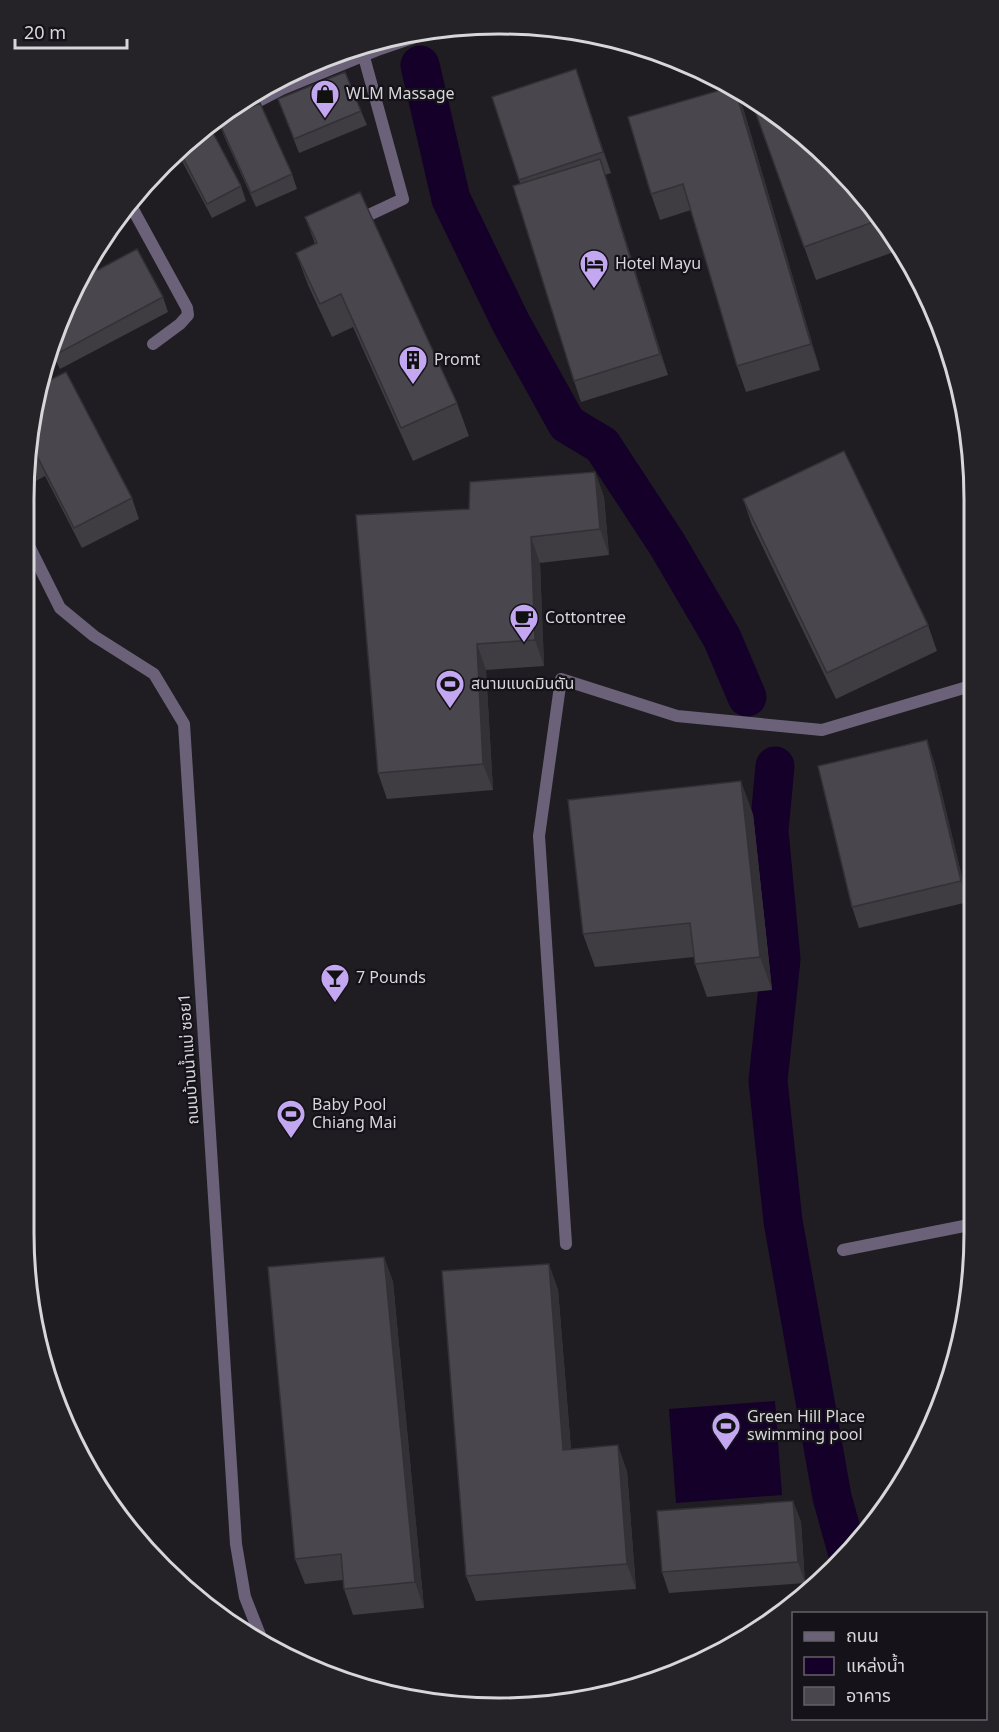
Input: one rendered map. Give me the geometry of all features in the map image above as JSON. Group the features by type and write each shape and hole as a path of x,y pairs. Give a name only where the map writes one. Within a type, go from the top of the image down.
{"street":[{"path":"273,94 388,48"},
{"path":"342,227 403,200 364,57"},
{"path":"134,212 187,308 188,315 180,324 153,344"},
{"name":"ถนนบ้านน้ำแม่ ซอย1","path":"34,556 60,608 94,636 154,674 184,724 236,1544 245,1597 258,1629"},
{"path":"566,1244 539,836 561,679 677,716 822,730 964,688"},
{"path":"843,1250 964,1226"}],"water":[{"name":"Green Hill Place swimming pool","path":"775,1401 782,1495 676,1503 669,1409"}],"building":[{"path":"576,69 603,152 519,180 492,97"},
{"name":"WLM Massage","path":"345,72 361,111 294,139 278,99"},
{"path":"720,90 739,101 811,344 737,366 683,184 651,194 628,117"},
{"path":"260,103 292,174 251,193 221,127"},
{"path":"755,111 806,150 849,193 873,222 804,247"},
{"path":"213,133 241,186 207,204 184,159"},
{"name":"Hotel Mayu","path":"600,159 660,354 574,381 513,186"},
{"name":"Promt","path":"360,192 457,403 401,428 341,294 320,304 296,253 317,243 305,217"},
{"path":"137,249 163,297 58,353 82,294 97,268 98,270"},
{"path":"66,372 132,498 74,528 36,456 50,380"},
{"path":"844,451 928,625 827,673 743,499"},
{"path":"595,472 600,529 531,537 535,640 477,644 483,764 378,773 356,515 469,509 470,482"},
{"path":"927,740 961,881 852,907 818,766"},
{"path":"741,781 760,957 695,964 690,923 583,934 568,800"},
{"path":"384,1257 415,1582 344,1589 341,1554 295,1559 268,1267"},
{"path":"549,1264 563,1450 618,1445 627,1564 466,1576 442,1271"},
{"path":"793,1501 798,1562 662,1572 657,1511"}],"waterway":[{"path":"420,65 451,199 511,323 567,424 602,445 667,544 722,638 747,697"},
{"path":"775,766 769,831 781,959 768,1081 783,1221 832,1497 845,1543"}],"place":[{"name":"WLM Massage","path":"325,120"},
{"name":"Hotel Mayu","path":"594,290"},
{"name":"Promt","path":"413,386"},
{"name":"Cottontree","path":"524,644"},
{"name":"สนามแบดมินตัน","path":"450,710"},
{"name":"7 Pounds","path":"335,1004"},
{"name":"Baby Pool Chiang Mai","path":"291,1140"},
{"name":"Green Hill Place swimming pool","path":"726,1452"}]}
